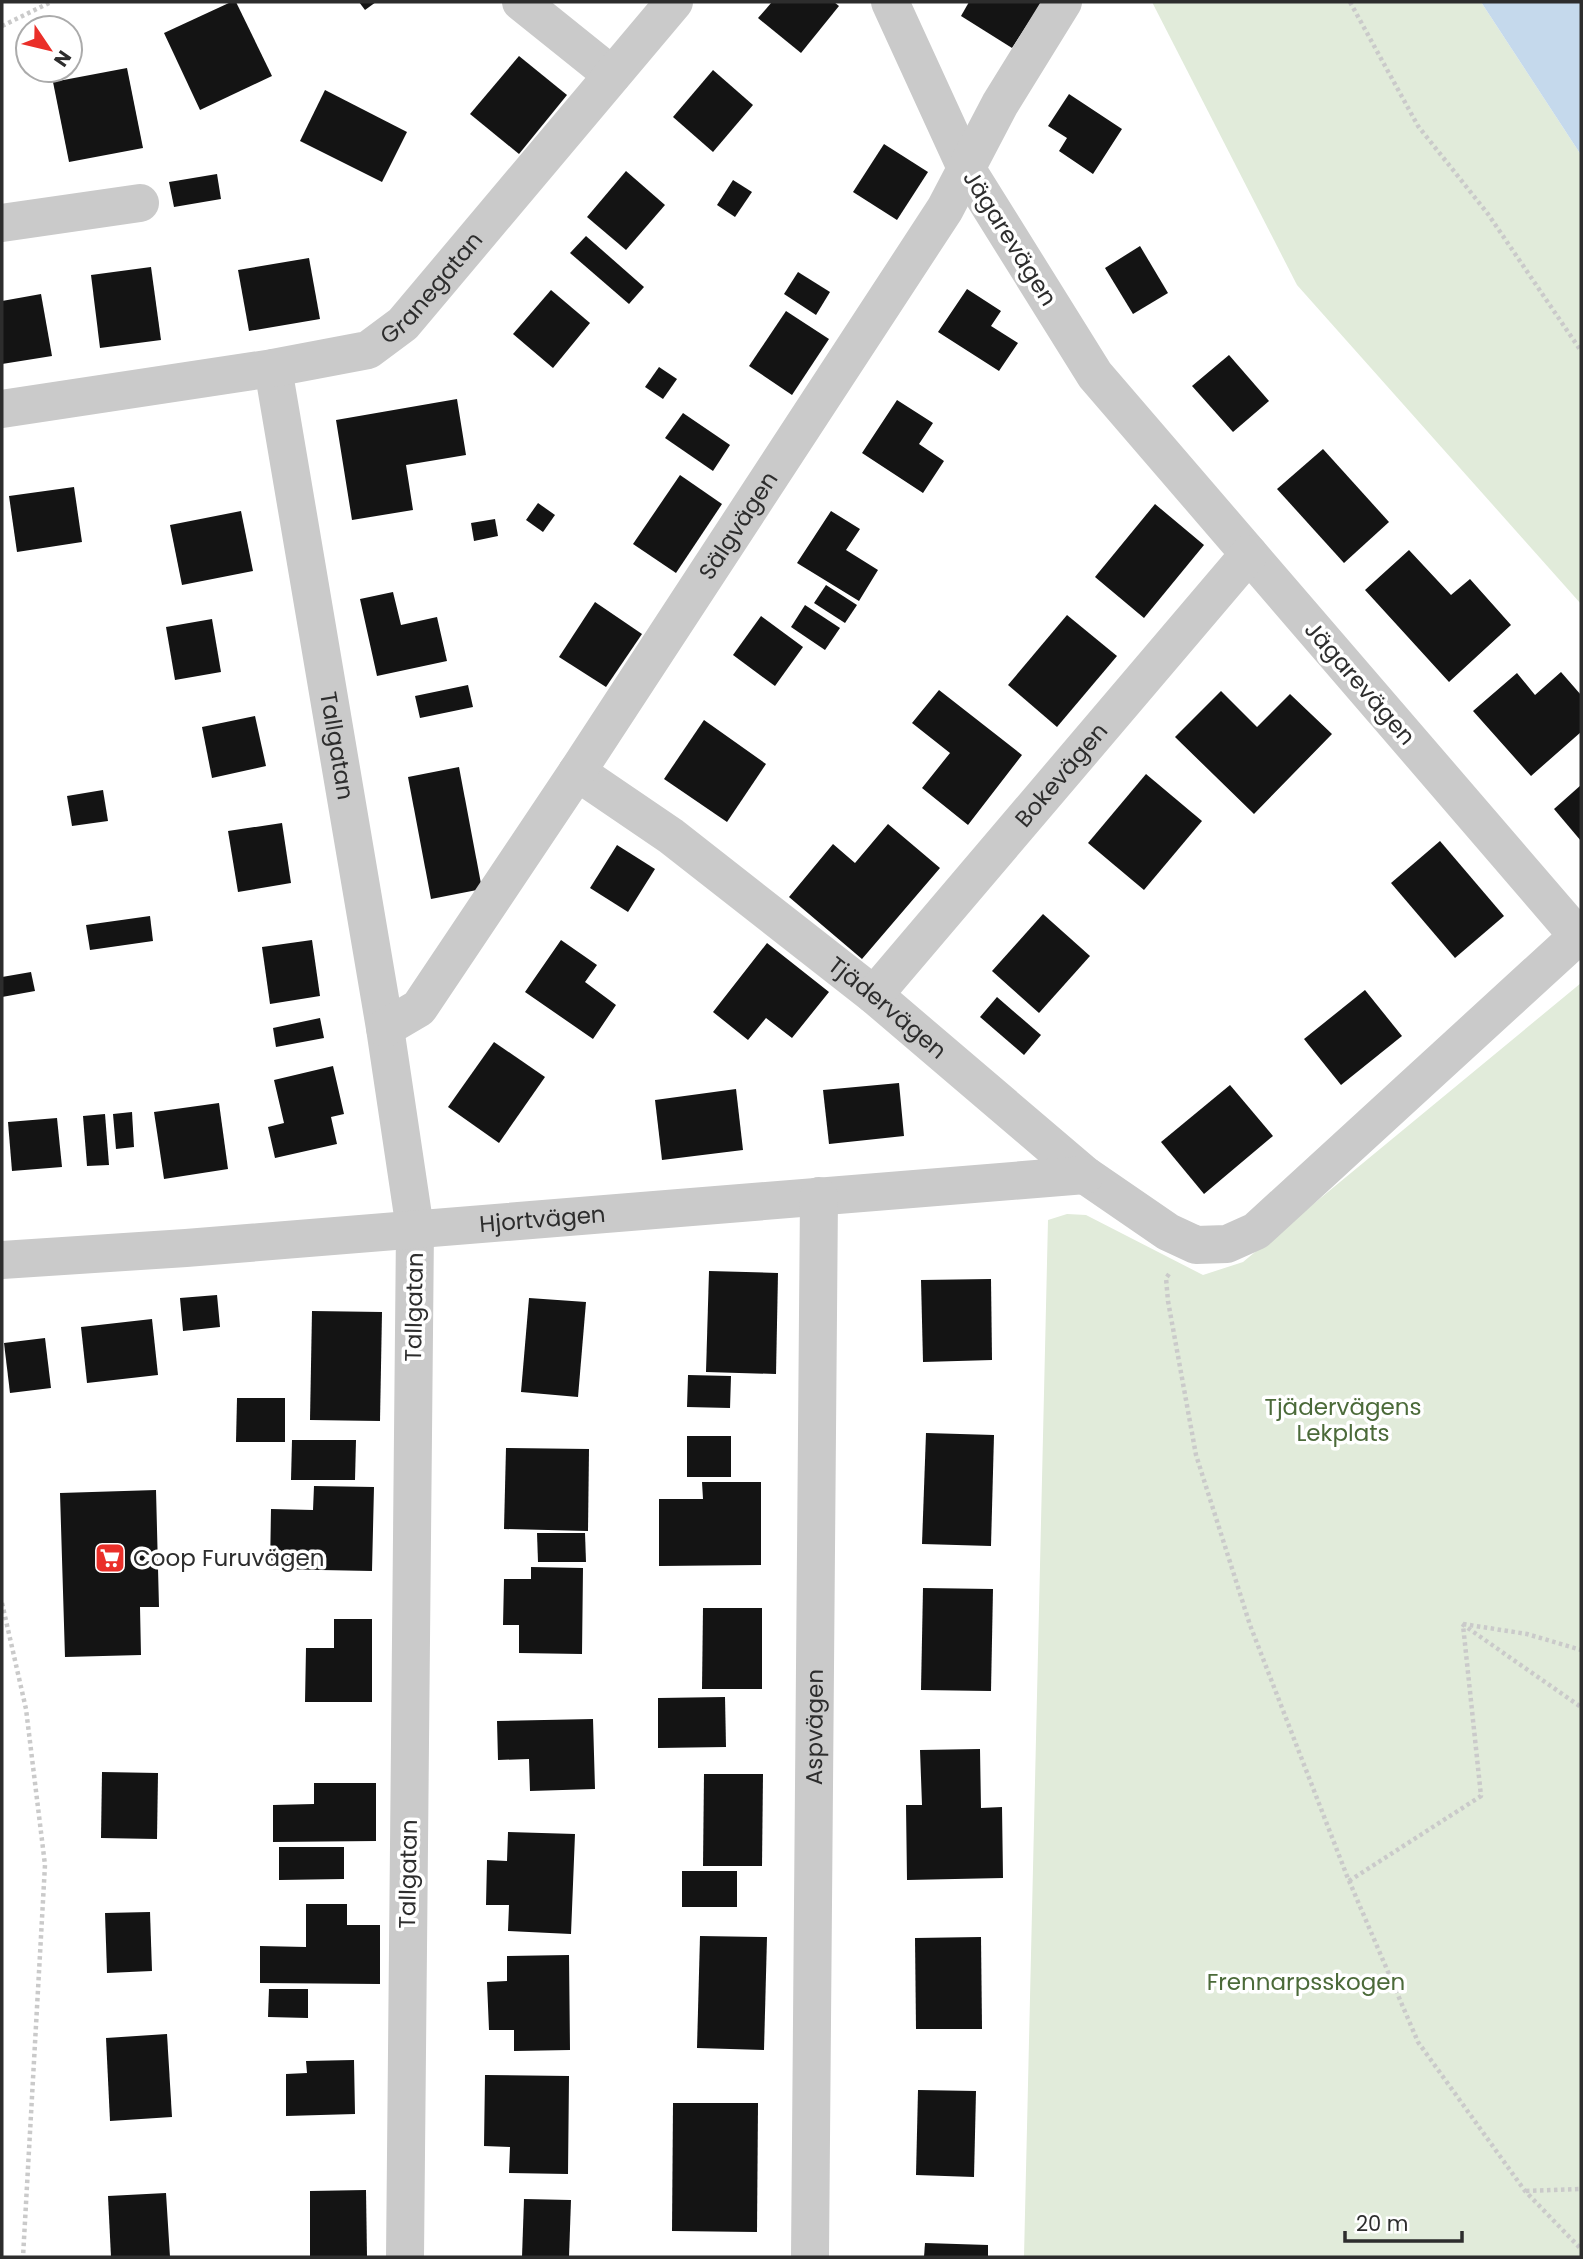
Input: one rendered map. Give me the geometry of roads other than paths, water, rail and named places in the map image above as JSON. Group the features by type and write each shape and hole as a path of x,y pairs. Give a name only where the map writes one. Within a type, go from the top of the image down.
{"street":[{"path":"521,2 612,75"},
{"name":"Granegatan","path":"2,409 273,368 368,350 402,324 674,2"},
{"name":"Jägarevägen","path":"890,2 966,168 1095,374 1578,936 1256,1231 1227,1244 1196,1245"},
{"name":"Sälgvägen","path":"385,1028 419,1008 577,772 945,209 1000,104 1063,2"},
{"path":"2,223 140,203"},
{"name":"Tallgatan","path":"273,368 385,1028 415,1229 405,2257"},
{"name":"Bokevägen","path":"874,995 1249,554"},
{"name":"Tjädervägen","path":"577,772 671,836 874,995 1085,1175 1168,1232 1196,1245"},
{"name":"Hjortvägen","path":"2,1260 1085,1175"},
{"name":"Aspvägen","path":"810,2257 819,1196"}],"water":[{"path":"1481,2 1581,2 1581,155"}],"place":[{"name":"Coop Furuvägen","path":"110,1558"}],"park label":[{"name":"Tjädervägens Lekplats","path":"1343,1420"},
{"name":"Frennarpsskogen","path":"1306,1982"}]}
